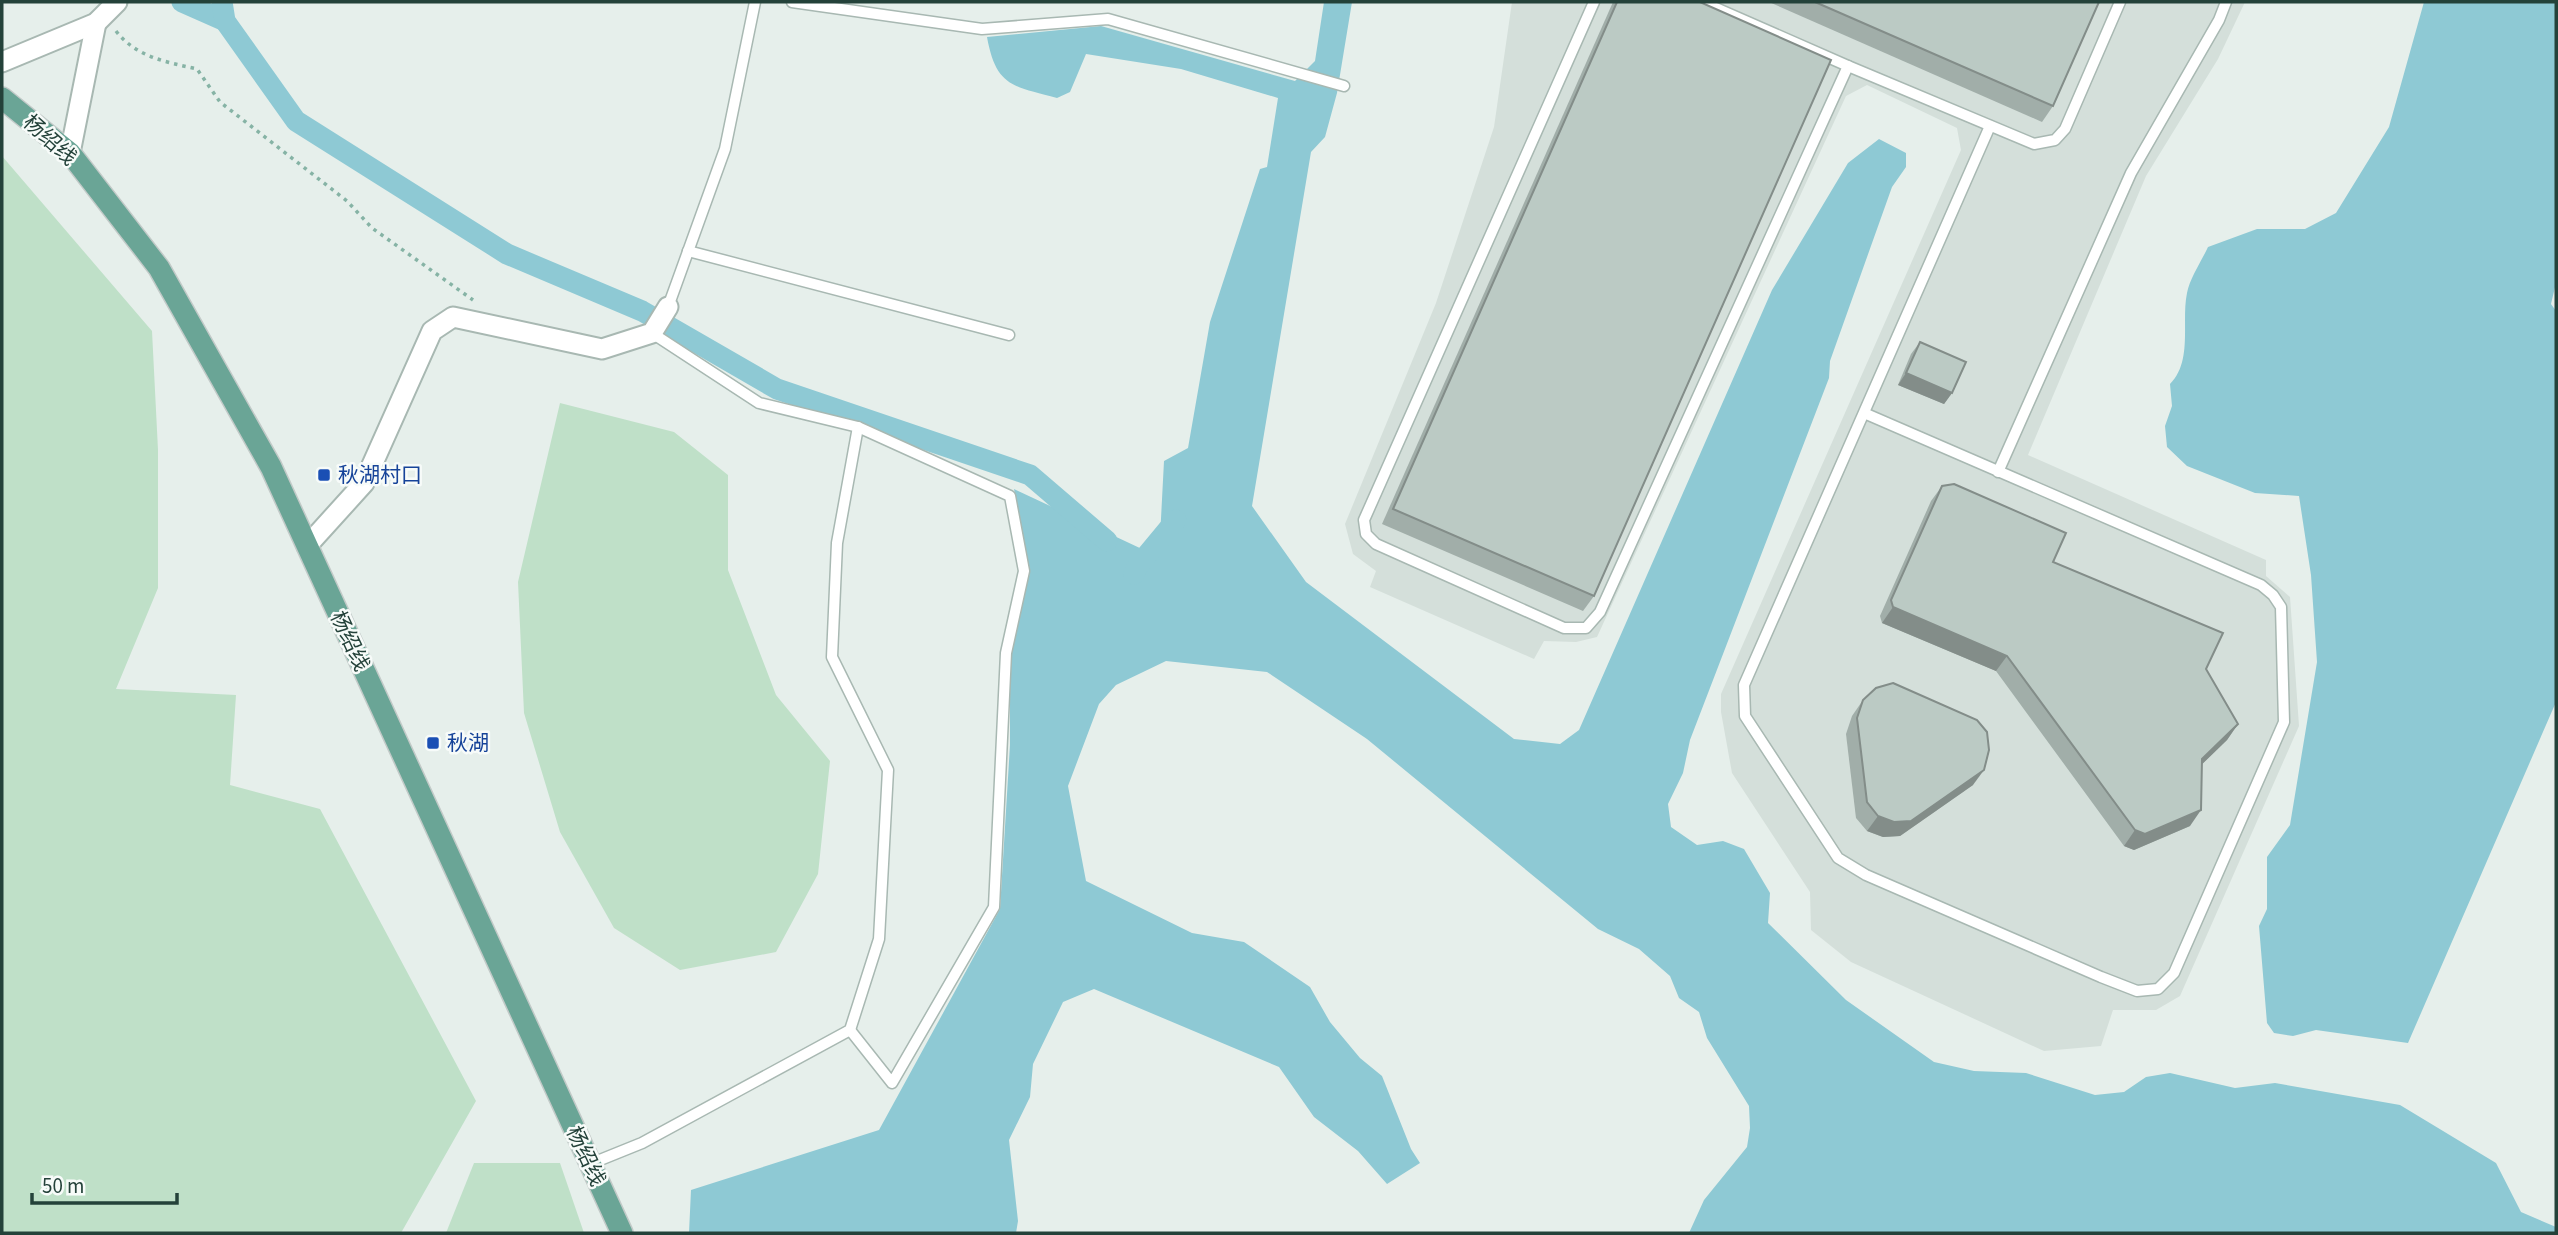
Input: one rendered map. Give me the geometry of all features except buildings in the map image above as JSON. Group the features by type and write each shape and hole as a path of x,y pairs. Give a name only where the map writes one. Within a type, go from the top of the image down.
{"main road":[{"name":"杨绍线","path":"2,98 70,153 159,268 271,467 622,1233"}],"street":[{"path":"2,62 106,14"},
{"path":"70,153 106,14"},
{"path":"307,547 364,482 432,331 453,317 602,349 652,334 668,307"}],"lane":[{"path":"668,307 725,149 755,2"},
{"path":"792,2 982,29 1108,19 1344,86"},
{"path":"1594,2 1364,520 1366,534 1377,544 1564,628 1586,628 1600,612 1848,66"},
{"path":"1702,2 2034,144 2055,140 2065,130 2120,2"},
{"path":"1998,472 2131,173 2220,20 2226,2"},
{"path":"1864,413 2261,585 2273,595 2281,607 2284,722 2174,972 2158,989 2137,991 2101,977 1866,875 1838,858 1745,716 1744,685 1990,126"},
{"path":"688,251 1009,335"},
{"path":"652,334 759,403 858,427 1010,496 1024,571 1006,653 994,907 892,1083 850,1030"},
{"path":"590,1164 642,1143 850,1030 879,939 888,771 832,657 837,543 858,427"}],"path":[{"path":"106,14 126,44 157,60 197,69 220,102 347,201 372,228 482,307"}],"shaded area":[{"path":"1512,2 2245,2 2218,59 2146,176 2028,455 2266,560 2266,576 2290,597 2299,726 2180,996 2156,1010 2113,1010 2101,1046 2044,1051 1851,962 1811,930 1810,892 1732,773 1721,712 1721,694 1961,150 1957,128 1867,85 1846,96 1597,637 1576,642 1544,641 1534,659 1370,587 1376,571 1353,554 1345,524 1436,303 1494,127"}],"green space":[{"path":"2,156 152,331 158,450 158,588 116,689 236,695 230,785 320,809 476,1101 401,1233 2,1233"},
{"path":"560,403 674,432 728,475 728,570 776,695 830,761 818,874 776,952 680,970 614,928 560,832 524,713 518,582"},
{"path":"474,1163 560,1163 584,1233 446,1233"}],"water":[{"path":"1324,2 1352,2 1337,93 1325,137 1311,152 1252,506 1306,582 1514,739 1560,744 1579,730 1772,290 1848,163 1879,139 1906,153 1906,167 1892,187 1830,361 1829,378 1690,740 1683,773 1668,804 1671,827 1697,845 1723,841 1744,849 1770,893 1768,923 1846,1000 1934,1062 1974,1071 2026,1073 2095,1095 2124,1092 2146,1077 2170,1073 2235,1088 2275,1083 2400,1105 2496,1163 2521,1212 2556,1227 2556,1233 1689,1233 1704,1200 1747,1147 1749,1106 1707,1038 1699,1012 1679,998 1670,976 1639,949 1598,929 1367,739 1267,672 1166,661 1116,685 1099,704 1068,786 1086,881 1192,933 1244,942 1310,987 1330,1022 1360,1058 1382,1076 1411,1149 1420,1163 1387,1184 1358,1151 1314,1117 1279,1067 1094,989 1063,1002 1033,1064 1030,1097 1009,1140 1018,1221 1016,1233 689,1233 691,1190 879,1130 1000,909 1010,745 1010,653 1030,572 1014,489 1159,557 1164,461 1188,448 1210,322 1260,169 1267,167 1278,98 1181,69 1086,54 1070,92 1057,98 1009,82 996,66 987,37 1101,26 1295,81 1315,61"},
{"path":"2424,2 2556,2 2556,283 2551,304 2556,311 2556,702 2408,1043 2316,1030 2293,1036 2274,1033 2267,1023 2259,926 2267,909 2267,857 2290,825 2317,662 2311,575 2299,496 2255,493 2187,466 2167,447 2165,426 2172,406 2170,384 2182,364 2188,287 2208,247 2257,229 2305,229 2336,213 2389,127"}],"waterway":[{"path":"182,2 225,21"},
{"path":"222,2 225,21 296,121 507,254 642,311 777,389 1030,475 1107,541"},
{"path":"1134,574 1176,520"}],"place":[{"name":"秋湖村口","path":"324,475"},
{"name":"秋湖","path":"433,743"}]}
